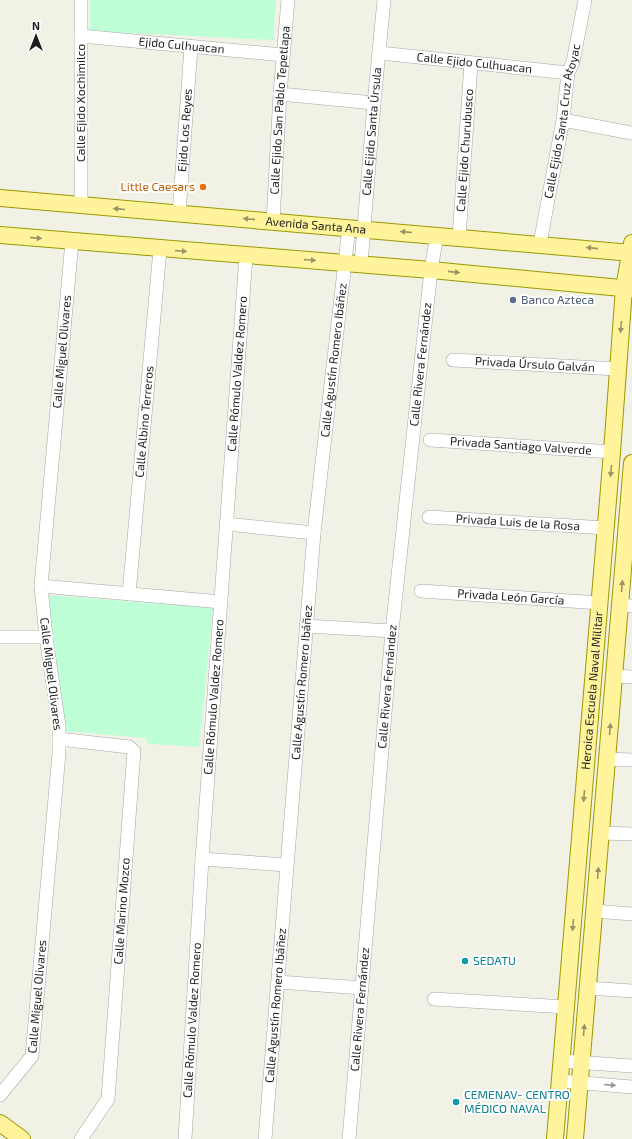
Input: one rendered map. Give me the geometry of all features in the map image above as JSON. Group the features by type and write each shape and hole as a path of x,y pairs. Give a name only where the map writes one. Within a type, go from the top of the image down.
{"main road":[{"name":"Avenida Santa Ana","path":"0,198 459,237 631,249"},
{"path":"0,235 246,256 345,262 628,289"},
{"name":"Heroica Escuela Naval Militar","path":"555,1139 600,603 617,368 628,289 631,249"},
{"name":"Heroica Escuela Naval Militar","path":"575,1139 614,676 626,606 632,464"},
{"path":"0,1123 22,1139"}],"street":[{"name":"Calle Ejido Xochimilco","path":"81,0 81,205"},
{"name":"Calle Ejido San Pablo Tepetlapa","path":"273,221 280,94 288,0"},
{"name":"Calle Ejido Santa Úrsula","path":"360,264 357,228 380,53 384,0"},
{"name":"Calle Ejido Santa Cruz Atoyac","path":"540,243 562,120 568,73 573,62 585,0"},
{"name":"Ejido Culhuacan","path":"81,36 283,55"},
{"name":"Ejido Los Reyes","path":"178,214 191,47"},
{"name":"Calle Ejido Culhuacan","path":"380,53 470,64 568,73"},
{"name":"Calle Ejido Churubusco","path":"459,237 470,64"},
{"path":"280,94 374,102"},
{"path":"562,120 632,133"},
{"name":"Calle Agustín Romero Ibáñez","path":"265,1139 314,533 345,262 357,228"},
{"name":"Calle Rivera Fernández","path":"349,1139 392,631 431,270 437,235"},
{"name":"Calle Miguel Olivares","path":"0,1095 32,1056 59,739 59,726 46,637 41,586 72,241"},
{"name":"Calle Albino Terreros","path":"129,594 160,249"},
{"name":"Calle Rómulo Valdez Romero","path":"185,1139 202,859 246,256"},
{"name":"Privada Úrsulo Galván","path":"453,360 617,368"},
{"name":"Privada Santiago Valverde","path":"430,440 612,452"},
{"name":"Privada Luis de la Rosa","path":"429,517 606,528"},
{"path":"226,524 314,533"},
{"path":"41,586 221,602"},
{"name":"Privada León García","path":"421,591 600,603"},
{"path":"306,626 392,631"},
{"path":"0,637 46,637"},
{"path":"614,676 632,677"},
{"name":"Calle Marino Mozco","path":"59,739 129,746 134,751 108,1099 81,1139"},
{"path":"607,759 632,760"},
{"path":"601,833 632,834"},
{"path":"202,859 287,865"},
{"path":"594,911 632,914"},
{"path":"278,982 362,988"},
{"path":"588,988 632,991"},
{"path":"434,999 566,1008"},
{"path":"561,1060 632,1066"},
{"path":"560,1081 632,1087"}],"green space":[{"path":"90,0 276,0 273,40 90,31"},
{"path":"48,595 213,608 199,747 149,744 145,738 64,731"}],"place":[{"name":"Little Caesars","path":"203,187"},
{"name":"Banco Azteca","path":"513,300"},
{"name":"SEDATU","path":"465,961"},
{"name":"CEMENAV- CENTRO MÉDICO NAVAL","path":"456,1102"}]}
